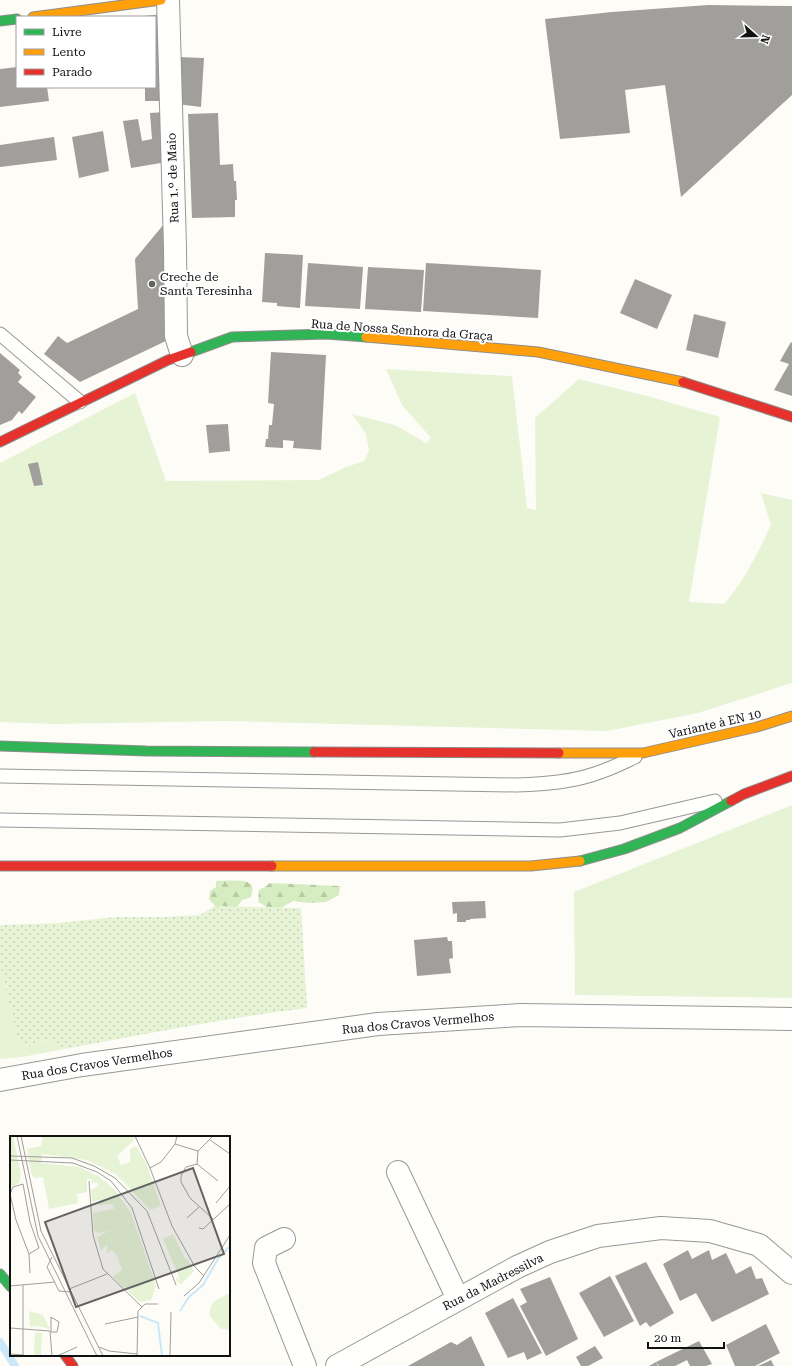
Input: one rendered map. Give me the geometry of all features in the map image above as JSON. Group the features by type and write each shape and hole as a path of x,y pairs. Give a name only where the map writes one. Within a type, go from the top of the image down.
{"main road":[{"path":"40,16 149,1"},
{"path":"0,21 16,19"},
{"name":"Rua de Nossa Senhora da Graça","path":"0,442 168,360 232,337 326,334 538,352 689,383 792,417"},
{"name":"Variante à EN 10","path":"0,746 146,751 643,753 757,727 792,716"},
{"path":"0,866 531,866 579,861 624,849 680,828 744,794 792,776"},
{"path":"0,1274 10,1285"},
{"path":"66,1356 73,1366"}],"street":[{"name":"Rua 1.º de Maio","path":"168,0 176,336 182,355"},
{"name":"Rua dos Cravos Vermelhos","path":"0,1080 82,1065 378,1024 520,1015 792,1019"},
{"path":"398,1172 458,1299"},
{"name":"Rua da Madressilva","path":"337,1366 517,1266 550,1252 598,1236 661,1228 710,1231 759,1245 792,1272"},
{"path":"284,1239 266,1248 264,1263 305,1366"}],"lane":[{"path":"0,334 80,402"},
{"path":"0,776 508,785 547,784 577,779 603,771 643,753"},
{"path":"0,820 560,830 620,823 744,794"}],"green space":[{"path":"386,369 512,376 527,508 536,510 535,418 579,379 647,396 720,417 689,602 724,604 738,586 756,556 771,525 761,493 792,500 792,683 698,713 607,731 227,721 56,724 0,722 0,463 135,393 166,481 319,480 346,467 364,461 369,451 366,434 352,414 395,425 426,443 431,438 402,405"},
{"path":"792,805 792,998 575,995 574,892"},
{"path":"216,881 249,882 252,887 251,897 242,900 237,907 215,906 209,899 210,891 216,887"},
{"path":"270,883 340,886 339,895 326,902 308,903 293,901 281,908 267,907 258,902 259,890"},
{"path":"215,906 301,908 307,1008 216,1021 65,1049 57,1043 42,1040 30,1046 19,1044 0,964 0,925 59,923 116,917 200,915"},
{"path":"0,964 19,1044 30,1046 41,1040 57,1043 65,1049 22,1057 0,1059"}],"building":[{"path":"708,5 792,6 792,95 681,197 665,85 625,90 630,133 560,139 545,19 612,12"},
{"path":"164,14 165,101 145,101 145,88 156,88 156,16 144,16"},
{"path":"179,57 204,58 201,107 177,104"},
{"path":"16,67 16,88 47,88 49,101 0,107 0,69"},
{"path":"165,112 167,162 131,168 123,121 138,119 142,141 152,139 150,113"},
{"path":"218,113 220,165 233,164 234,181 236,181 237,200 235,200 235,217 192,218 188,114"},
{"path":"103,131 109,171 79,178 72,137"},
{"path":"54,137 57,160 0,167 0,145"},
{"name":"Creche de Santa Teresinha","path":"164,224 170,339 80,382 44,354 58,336 67,343 138,309 135,259"},
{"path":"265,253 303,255 300,308 277,306 277,303 262,302"},
{"path":"308,263 363,267 360,309 305,306"},
{"path":"426,263 541,270 538,318 423,311"},
{"path":"368,267 424,270 421,312 365,309"},
{"path":"635,279 672,295 657,329 620,313"},
{"path":"694,314 726,322 718,358 686,350"},
{"path":"791,342 792,396 774,390 789,364 780,361"},
{"path":"271,352 326,355 321,450 293,448 294,441 283,440 283,448 265,447 266,439 268,439 269,425 272,425 274,404 268,403"},
{"path":"0,353 20,370 18,373 22,377 18,382 36,397 22,414 19,411 12,420 0,425"},
{"path":"228,424 230,451 209,453 206,425"},
{"path":"38,462 43,485 34,486 28,464"},
{"path":"485,901 486,918 470,919 466,920 466,922 457,922 457,913 453,914 452,902"},
{"path":"447,937 448,941 452,941 453,958 449,959 451,973 417,976 414,940"},
{"path":"688,1250 692,1259 709,1250 712,1260 726,1253 736,1274 751,1266 756,1279 762,1278 769,1294 712,1322 696,1293 680,1301 663,1264"},
{"path":"646,1262 674,1313 650,1327 646,1322 640,1326 615,1276"},
{"path":"610,1276 634,1321 604,1337 579,1293"},
{"path":"550,1277 578,1339 546,1356 520,1306 527,1302 520,1289"},
{"path":"513,1298 542,1353 527,1360 524,1352 508,1358 485,1313"},
{"path":"766,1324 780,1353 755,1366 735,1366 726,1345"},
{"path":"471,1336 485,1366 408,1366 451,1342 457,1345"},
{"path":"699,1341 712,1364 706,1366 690,1366 687,1360 675,1366 659,1366 656,1362"},
{"path":"595,1346 603,1358 588,1366 581,1366 576,1357"},
{"path":"771,1360 774,1366 758,1366"},
{"path":"656,1362 658,1366 649,1366"}],"waterway":[{"path":"0,1342 15,1366"}],"traffic: fast":[{"path":"0,21 16,19"},
{"path":"191,352 232,337 326,334 366,337"},
{"path":"0,746 146,751 314,752"},
{"path":"580,861 624,849 680,828 731,801"},
{"path":"0,1274 10,1286"}],"traffic: slow":[{"path":"41,16 161,0"},
{"path":"366,337 538,352 683,382"},
{"path":"559,753 643,753 757,727 792,716"},
{"path":"272,866 531,866 580,861"}],"traffic: jam":[{"path":"0,442 168,360 191,352"},
{"path":"683,382 792,417"},
{"path":"314,752 559,753"},
{"path":"731,801 744,794 792,776"},
{"path":"0,866 272,866"},
{"path":"66,1356 73,1366"}],"place":[{"name":"Creche de Santa Teresinha","path":"152,284"}]}
